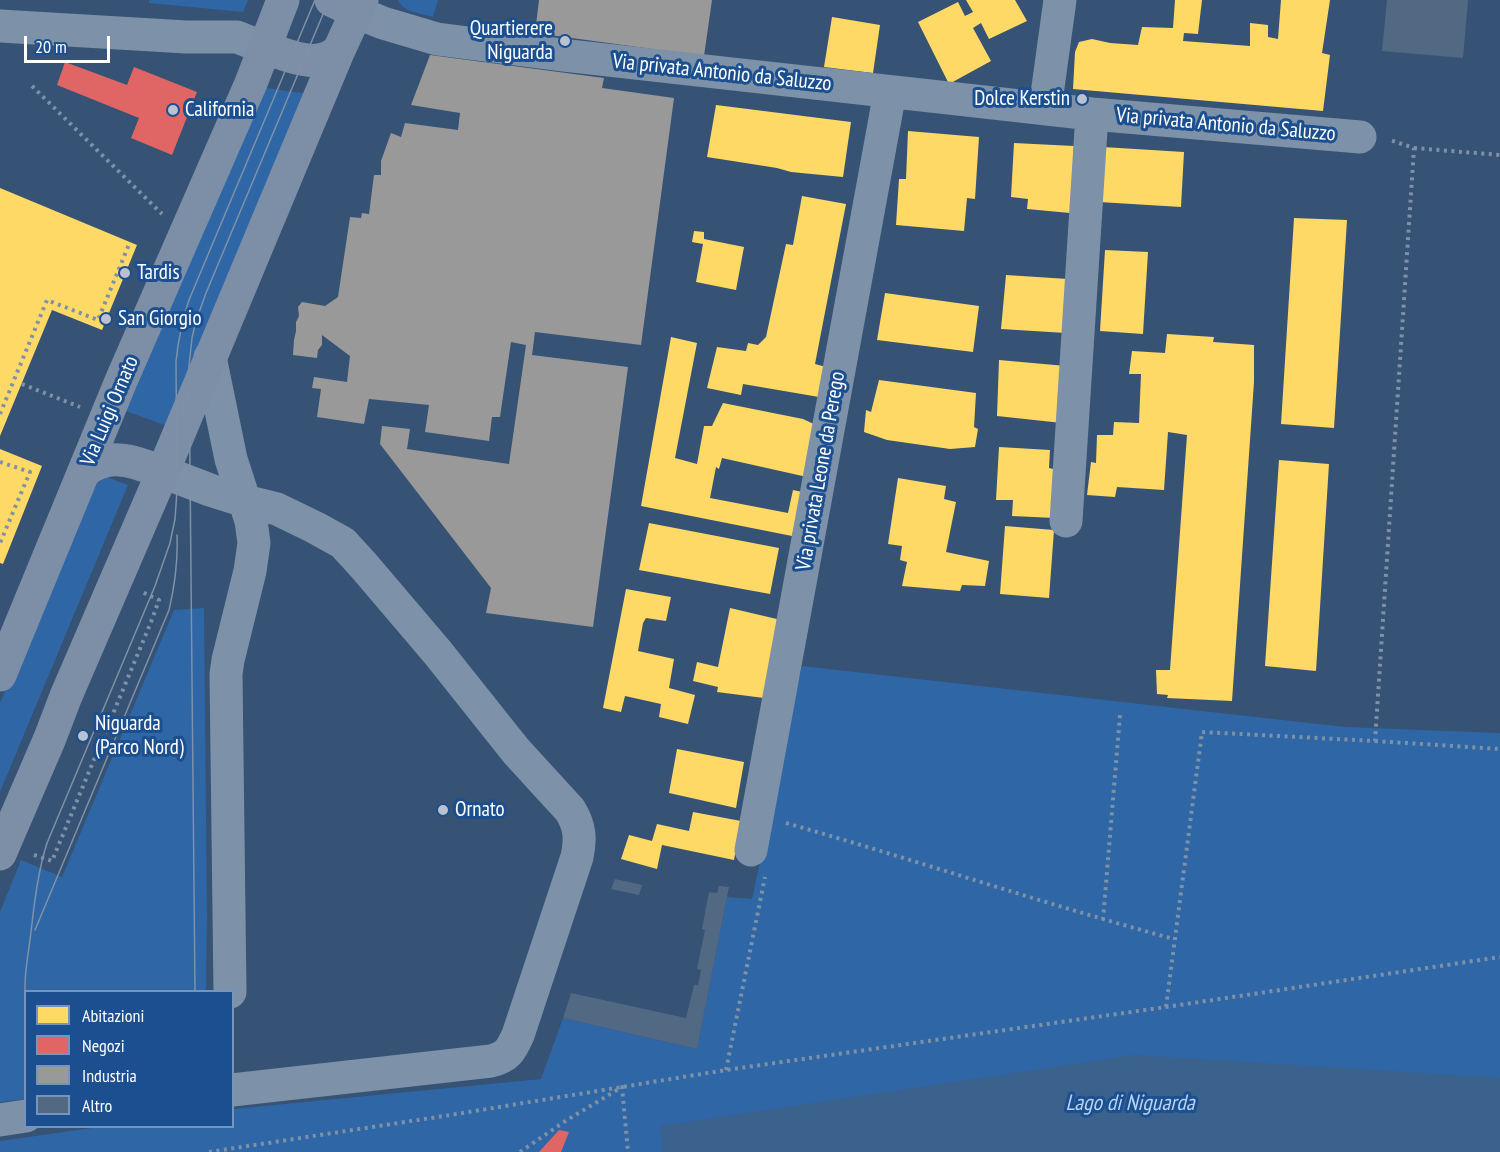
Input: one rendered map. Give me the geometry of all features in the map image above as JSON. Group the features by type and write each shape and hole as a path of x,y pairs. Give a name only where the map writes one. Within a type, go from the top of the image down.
{"main road":[{"name":"Via Luigi Ornato","path":"0,675 121,381 252,82 283,0"},
{"path":"0,854 66,696 176,477 210,357 339,50 350,4"},
{"path":"265,48 314,61 328,58 339,50"},
{"path":"83,473 97,463 113,459 134,462 176,477"}],"street":[{"path":"1045,109 1060,0"},
{"name":"Via privata Antonio da Saluzzo","path":"350,4 383,23 437,39 601,60 1092,114 1360,137"},
{"path":"0,26 237,38 265,48"},
{"name":"Via privata Leone da Perego","path":"758,863 890,92"},
{"name":"Via privata Antonio da Saluzzo","path":"1066,521 1092,114"},
{"path":"210,357 231,459 251,521 254,543 250,571 226,674 230,990"},
{"path":"176,477 245,501 277,509 343,543 438,653 516,751 570,810 577,821 580,834 577,856 518,1035 507,1054 491,1061 234,1090"},
{"path":"0,1120 24,1116"}],"path":[{"path":"32,86 169,221"},
{"path":"1360,137 1394,141 1414,148 1500,155"},
{"path":"1375,741 1414,148"},
{"path":"0,414 48,300 98,320 130,242"},
{"path":"22,384 85,409"},
{"path":"0,462 30,472 0,543"},
{"path":"34,855 52,861 151,622 159,600 136,590"},
{"path":"1103,920 1120,715"},
{"path":"1166,1007 1202,732 1500,749"},
{"path":"777,820 1103,920 1174,939"},
{"path":"726,1070 758,863"},
{"path":"209,1152 726,1070 1500,957"},
{"path":"520,1152 622,1087"},
{"path":"622,1087 628,1152"}],"shaded area":[{"path":"149,0 248,0 243,12 149,3"},
{"path":"398,0 438,0 433,17 408,10"},
{"path":"260,87 308,94 167,426 126,411"},
{"path":"107,477 128,485 0,792 0,703 83,504 93,488"},
{"path":"204,608 206,990 24,990 24,1099 0,1102 0,912 21,860 62,877 174,610"},
{"path":"802,666 1345,727 1500,733 1500,1152 0,1152 0,1141 92,1128 234,1128 234,1109 541,1079 563,1018 697,1049 727,897 752,899"}],"water":[{"name":"Lago di Niguarda","path":"1135,1055 1500,1078 1500,1152 663,1152 660,1126"}],"building: Abitazioni":[{"path":"966,0 1015,0 1027,21 989,39 981,23 973,28 991,61 949,84 918,22 958,2 965,16 973,12"},
{"path":"1175,0 1202,0 1198,34 1184,33 1183,41 1250,46 1250,23 1268,25 1268,37 1278,39 1281,0 1330,0 1322,53 1330,55 1323,111 1073,89 1075,52 1079,42 1092,39 1138,45 1142,27 1173,28"},
{"path":"832,17 880,25 873,73 824,67"},
{"path":"716,105 851,122 843,177 791,172 707,157"},
{"path":"908,131 979,137 975,199 967,198 964,231 896,225 899,179 906,179"},
{"path":"1014,143 1074,146 1070,213 1027,209 1028,199 1011,197"},
{"path":"1103,147 1184,152 1181,207 1099,202"},
{"path":"0,188 137,245 102,330 52,310 0,436"},
{"path":"802,196 846,204 815,364 826,367 819,397 743,384 741,395 707,388 717,347 746,351 748,343 758,345 766,337 786,244 793,245"},
{"path":"1294,218 1347,220 1334,428 1281,424"},
{"path":"694,231 704,232 704,239 744,247 736,290 696,282 703,244 692,242"},
{"path":"1105,250 1148,252 1143,334 1100,331"},
{"path":"1006,275 1068,279 1066,333 1001,329"},
{"path":"885,293 979,306 973,352 877,340"},
{"path":"1167,334 1214,337 1213,342 1254,345 1254,382 1232,701 1167,698 1168,695 1157,694 1156,670 1170,670 1187,435 1168,432 1164,490 1117,487 1115,497 1087,495 1091,462 1096,463 1097,435 1113,435 1114,422 1139,423 1141,374 1129,374 1132,351 1165,353"},
{"path":"671,337 697,343 675,458 697,464 704,426 712,426 723,403 803,419 818,426 807,477 722,458 719,469 716,467 710,498 788,513 793,490 802,492 792,536 641,506"},
{"path":"999,360 1066,366 1062,423 997,416"},
{"path":"879,380 976,393 974,427 978,429 975,447 950,449 887,440 864,432 866,410 871,412"},
{"path":"999,447 1050,450 1049,468 1057,470 1055,518 1012,516 1013,500 996,500"},
{"path":"0,449 42,466 3,564 0,563"},
{"path":"1279,460 1329,464 1316,671 1265,666"},
{"path":"898,478 946,486 944,499 956,502 946,552 989,561 985,586 962,585 960,591 902,586 907,562 900,560 902,546 888,544"},
{"path":"649,523 779,548 770,594 639,570"},
{"path":"1005,526 1054,530 1049,598 1000,594"},
{"path":"626,589 671,597 666,621 646,618 638,651 674,659 669,688 695,695 688,724 659,717 661,704 625,696 621,712 603,708"},
{"path":"730,608 781,620 764,698 717,692 718,687 693,681 697,662 718,667"},
{"path":"677,749 744,762 736,808 669,793"},
{"path":"693,812 741,821 734,860 662,845 657,869 621,859 629,835 652,841 657,824 689,831"}],"building: Negozi":[{"path":"65,62 127,85 134,67 197,92 172,155 131,138 139,118 57,85"},
{"path":"559,1130 569,1132 561,1152 539,1152"}],"building: Industria":[{"path":"539,0 712,0 704,56 535,33"},
{"path":"430,55 604,78 602,88 674,98 641,345 535,332 532,355 628,367 593,627 486,613 491,588 380,444 382,426 410,429 407,449 509,464 526,345 511,342 500,417 492,417 489,441 425,432 429,405 369,399 364,424 317,417 321,389 312,388 314,377 347,382 350,356 322,335 322,345 318,350 317,358 293,355 296,322 299,316 298,307 302,302 325,306 338,297 350,217 361,218 362,213 369,214 374,175 381,175 381,161 391,133 401,137 405,123 458,130 460,113 411,105"}],"building: Altro":[{"path":"1387,0 1468,0 1463,58 1382,51"},
{"path":"615,879 642,885 639,895 611,889"},
{"path":"719,886 729,887 697,1049 563,1018 571,993 686,1018 694,985 698,985 701,970 697,969 705,930 702,929 709,892 717,893"}],"tram line":[{"path":"25,990 34,903 47,843 155,586 170,543 177,491 176,362 189,300 315,0"},
{"path":"195,990 189,366 192,338 206,293 329,0"},
{"path":"35,930 169,610 176,573 177,535"}],"place":[{"name":"Quartierere Niguarda","path":"565,41"},
{"name":"Dolce Kerstin","path":"1082,99"},
{"name":"California","path":"173,110"},
{"name":"Tardis","path":"125,273"},
{"name":"San Giorgio","path":"106,319"},
{"name":"Niguarda (Parco Nord)","path":"83,736"},
{"name":"Ornato","path":"443,810"}]}
